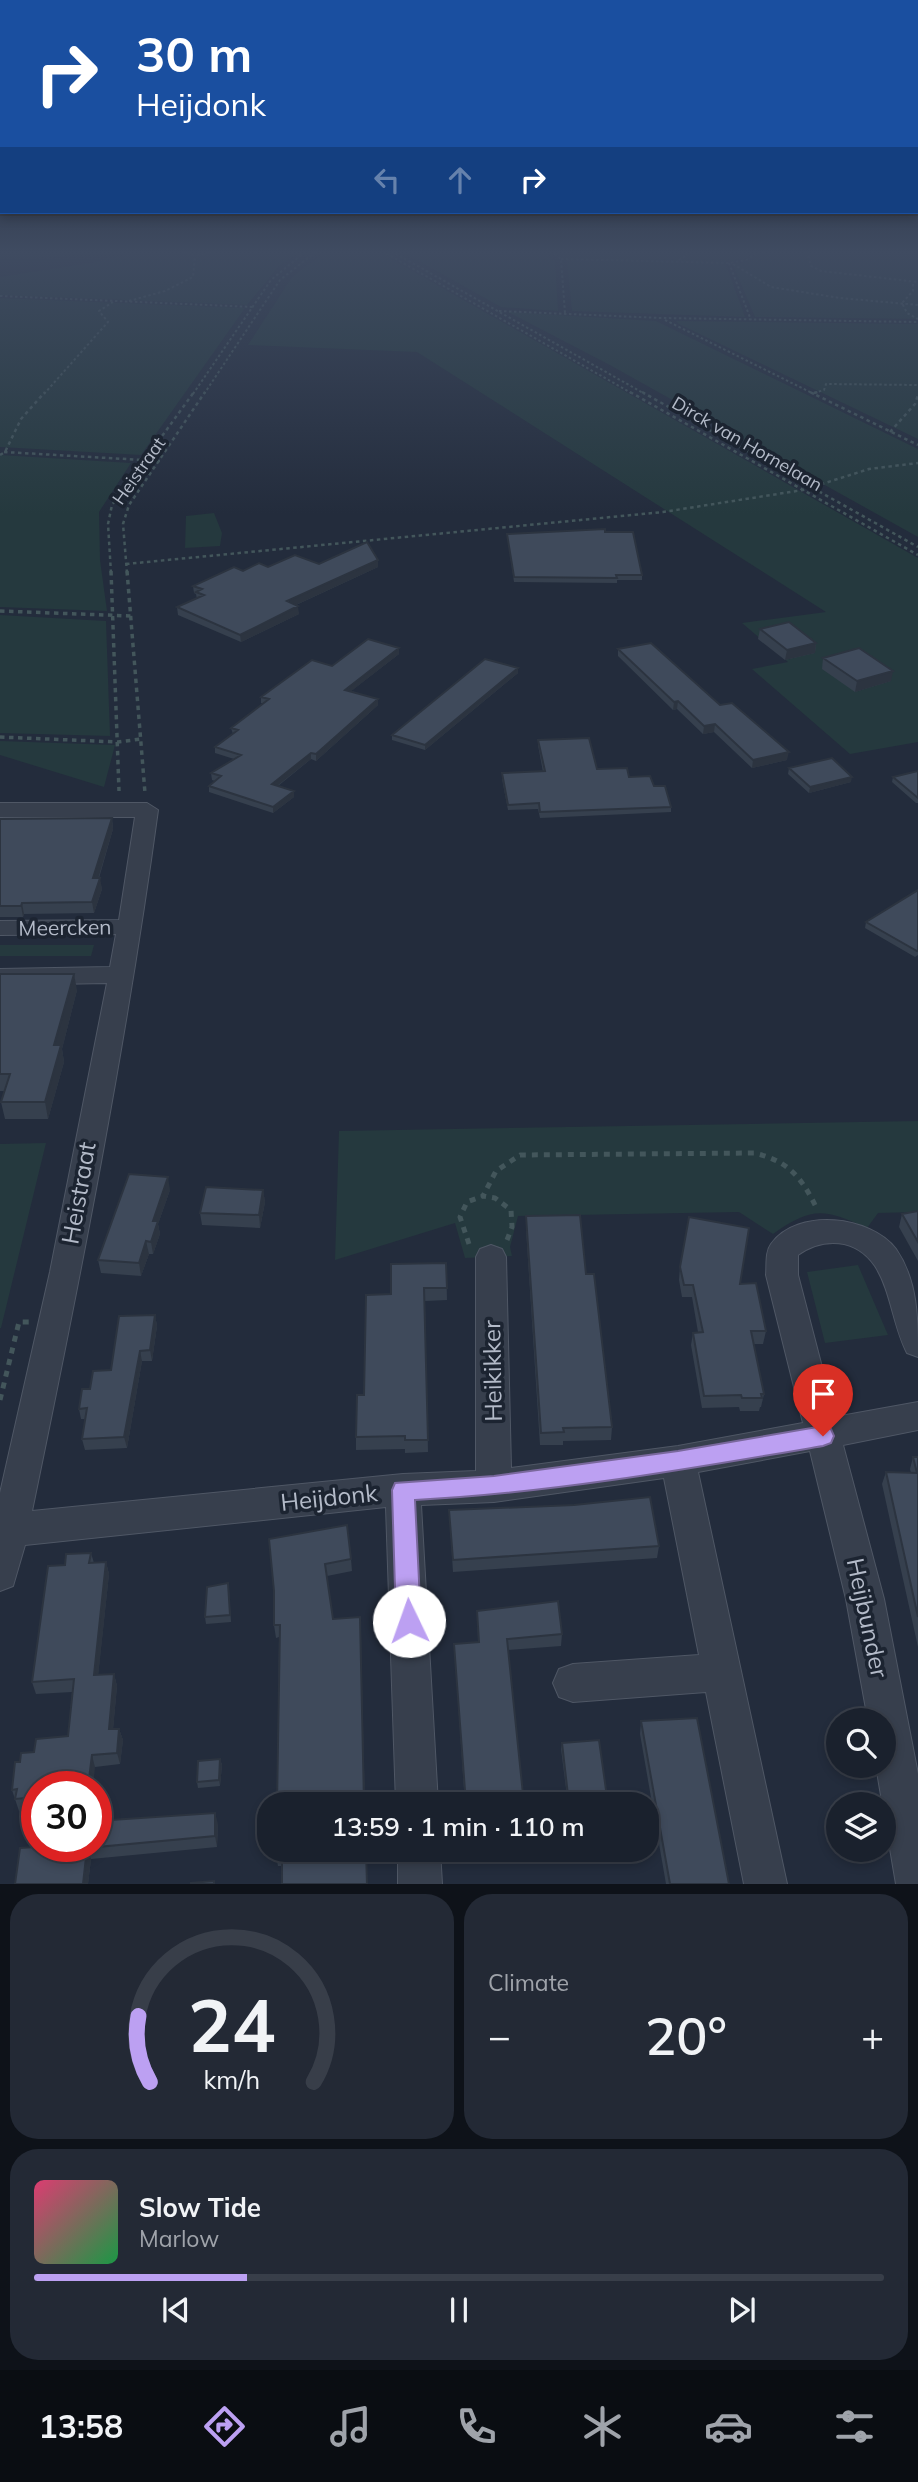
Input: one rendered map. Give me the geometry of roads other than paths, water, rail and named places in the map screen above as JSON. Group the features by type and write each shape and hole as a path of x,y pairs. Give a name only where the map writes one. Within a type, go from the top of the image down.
{"street":[{"name":"Heistraat","path":"0,810 147,810 130,927 66,1272 4,1531 0,1574"},
{"name":"Meercken","path":"0,928 130,927"},
{"path":"0,977 120,975"},
{"name":"Heijbunder","path":"918,1344 886,1257 860,1237 826,1229 797,1238 783,1250 782,1275 865,1599 918,1884"},
{"name":"Heikikker","path":"491,1257 494,1486"},
{"name":"Heijdonk","path":"4,1531 403,1490 494,1486 678,1461 823,1436 918,1416"},
{"path":"678,1461 766,1884"},
{"path":"403,1490 416,1792"},
{"path":"573,1683 722,1672"},
{"path":"419,1862 420,1884"}]}
